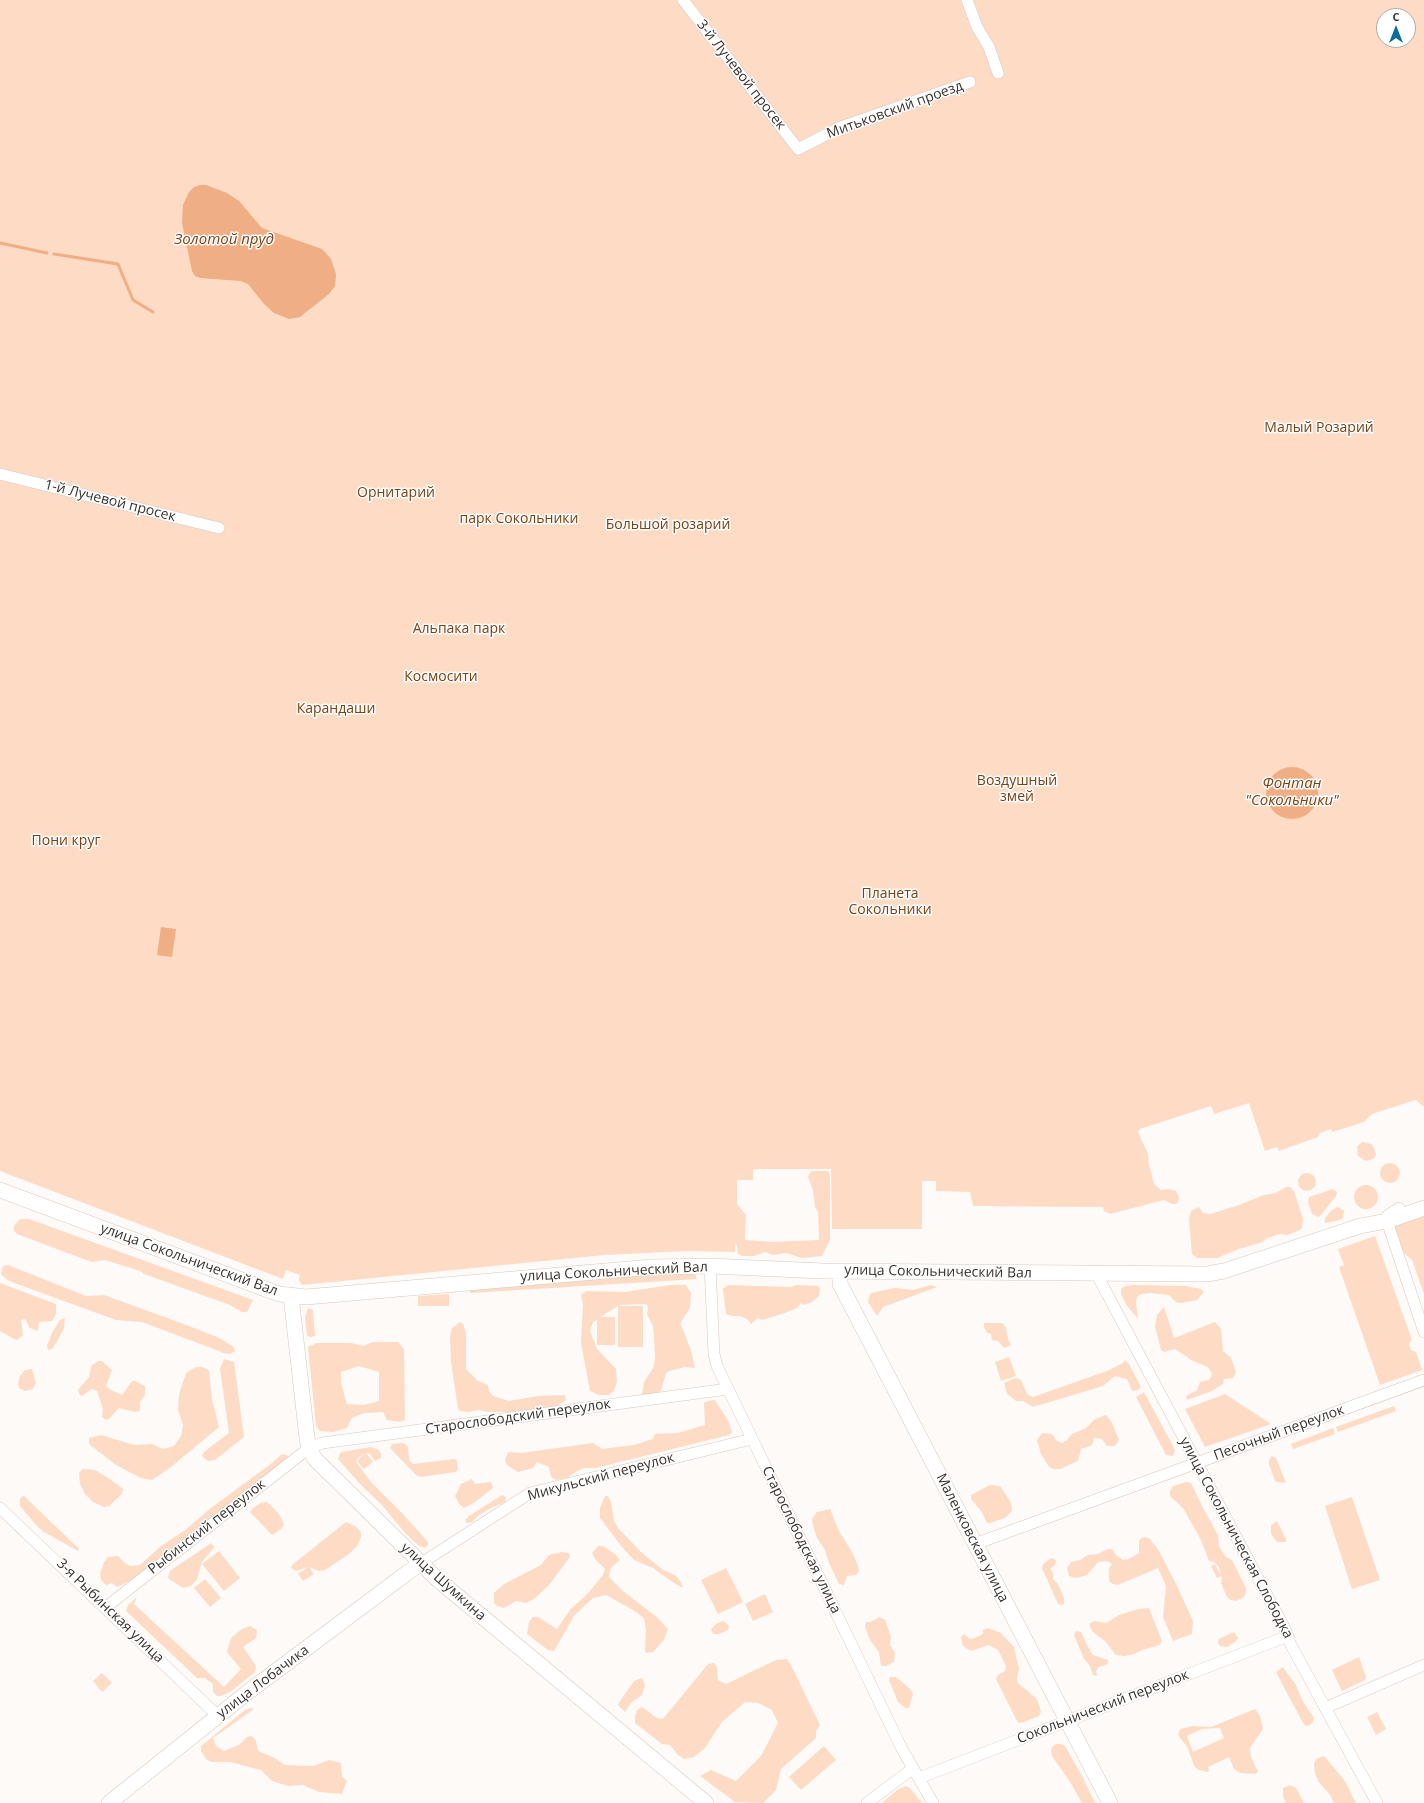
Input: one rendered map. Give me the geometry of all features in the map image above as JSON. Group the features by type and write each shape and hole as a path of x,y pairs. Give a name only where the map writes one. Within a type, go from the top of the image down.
{"street":[{"name":"3-й Лучевой просек","path":"683,0 798,149"},
{"path":"967,0 976,27 989,47 998,73"},
{"name":"Митьковский проезд","path":"798,149 841,127 970,82"},
{"name":"1-й Лучевой просек","path":"0,474 219,528"},
{"name":"улица Сокольнический Вал","path":"0,1190 273,1292 291,1296 329,1295 605,1270 710,1266 840,1271 1216,1273 1360,1226 1387,1221 1423,1203"},
{"name":"улица Сокольнический Вал","path":"1360,1226 1384,1213 1423,1203"},
{"path":"1399,1208 1387,1216 1387,1221 1424,1332"},
{"name":"Старослободская улица","path":"710,1266 715,1360 752,1439 916,1773 933,1803"},
{"name":"Маленковская улица","path":"840,1271 840,1284 1110,1803"},
{"name":"улица Сокольническая Слободка","path":"1096,1273 1325,1708 1334,1721 1377,1803"},
{"name":"улица Шумкина","path":"291,1296 309,1448 315,1459 420,1564 706,1803"},
{"name":"Песочный переулок","path":"975,1544 1424,1380"},
{"name":"Старослободский переулок","path":"309,1448 322,1443 728,1388"},
{"name":"Микульский переулок","path":"420,1564 530,1493 752,1439"},
{"name":"Рыбинский переулок","path":"106,1607 309,1448"},
{"name":"3-я Рыбинская улица","path":"0,1508 106,1607 218,1716"},
{"name":"улица Лобачика","path":"109,1803 218,1716 420,1564"},
{"name":"Сокольнический переулок","path":"867,1803 916,1773 1067,1721 1288,1636"},
{"path":"1325,1708 1424,1665"}],"green space":[{"name":"парк Сокольники","path":"0,0 1424,0 1424,1107 1416,1100 1412,1101 1372,1114 1364,1122 1332,1132 1331,1129 1320,1133 1318,1137 1279,1151 1277,1147 1265,1151 1249,1103 1214,1114 1211,1106 1140,1129 1138,1132 1148,1154 1154,1184 1161,1190 1169,1189 1176,1191 1179,1198 1177,1204 1172,1204 1164,1200 1110,1214 1104,1211 1103,1207 973,1206 970,1192 936,1191 936,1181 922,1181 922,1229 832,1229 831,1169 753,1169 753,1180 737,1180 737,1204 746,1215 745,1240 773,1242 819,1240 818,1212 815,1207 813,1190 808,1177 811,1171 828,1171 830,1175 830,1240 822,1256 802,1258 786,1253 773,1255 765,1252 754,1256 742,1256 738,1254 735,1243 735,1252 687,1251 604,1255 302,1285 299,1280 300,1275 286,1270 283,1279 0,1171"},
{"path":"1362,1142 1371,1144 1374,1148 1376,1155 1373,1159 1366,1161 1358,1156 1357,1147"},
{"path":"1390,1163 1397,1166 1400,1173 1397,1180 1390,1183 1383,1180 1380,1173 1383,1166"},
{"path":"1307,1173 1313,1176 1316,1182 1313,1188 1307,1191 1301,1188 1298,1182 1301,1176"},
{"path":"1366,1185 1374,1189 1378,1197 1374,1205 1366,1209 1358,1205 1354,1197 1358,1189"},
{"path":"1286,1187 1290,1187 1294,1191 1303,1219 1302,1228 1298,1231 1287,1235 1280,1234 1267,1238 1263,1242 1239,1249 1217,1258 1197,1258 1192,1254 1189,1219 1191,1211 1199,1207 1203,1213 1210,1214 1264,1195 1276,1193"},
{"path":"1333,1189 1337,1192 1336,1196 1321,1215 1318,1217 1312,1214 1308,1202 1309,1197"},
{"path":"1338,1207 1344,1211 1343,1218 1325,1223 1325,1218 1332,1210"},
{"path":"1424,1212 1424,1294 1412,1260 1403,1252 1394,1225"},
{"path":"20,1219 29,1219 253,1300 247,1312 242,1312 230,1305 144,1274 140,1271 105,1260 92,1262 17,1234 14,1231 14,1226"},
{"path":"1375,1236 1412,1340 1409,1343 1411,1350 1416,1352 1422,1370 1380,1385 1339,1267 1344,1265 1338,1249"},
{"path":"8,1265 86,1296 104,1295 181,1323 217,1337 233,1346 235,1351 230,1354 224,1353 142,1322 116,1320 9,1281 1,1274 3,1266"},
{"path":"695,1274 697,1279 470,1293 470,1288 599,1275"},
{"path":"0,1283 56,1304 56,1314 52,1321 39,1322 38,1331 30,1328 25,1319 21,1320 23,1335 17,1340 0,1331"},
{"path":"670,1285 686,1285 691,1293 690,1308 681,1322 681,1325 691,1350 695,1368 685,1367 669,1371 666,1373 661,1391 655,1394 642,1395 644,1382 653,1368 655,1359 653,1326 647,1314 647,1305 621,1305 619,1306 643,1306 643,1347 618,1347 618,1306 600,1317 615,1317 615,1345 597,1345 597,1320 593,1322 590,1331 597,1349 616,1369 617,1381 614,1391 609,1395 599,1395 590,1391 581,1343 583,1304 581,1295 586,1291 625,1292"},
{"path":"728,1285 790,1287 797,1285 818,1286 820,1288 819,1296 812,1302 804,1305 801,1303 797,1308 762,1320 758,1318 751,1324 747,1319 740,1316 726,1314 723,1289"},
{"path":"931,1285 937,1287 883,1307 877,1316 868,1302 870,1294 875,1292 895,1288 913,1290"},
{"path":"1125,1286 1186,1286 1201,1289 1204,1292 1197,1300 1181,1303 1176,1302 1169,1295 1150,1293 1141,1294 1137,1297 1136,1302 1138,1319 1127,1306 1121,1294 1121,1289"},
{"path":"449,1294 449,1306 418,1306 418,1296"},
{"path":"1164,1307 1174,1338 1215,1322 1221,1329 1223,1351 1231,1358 1236,1372 1233,1378 1224,1379 1223,1384 1212,1391 1187,1400 1186,1396 1197,1390 1200,1382 1209,1380 1212,1374 1208,1367 1193,1361 1175,1349 1164,1352 1161,1350 1155,1327 1157,1315"},
{"path":"308,1308 313,1310 315,1336 311,1337 307,1336 305,1317"},
{"path":"65,1318 64,1328 52,1349 48,1350 47,1346 52,1333 60,1320"},
{"path":"460,1322 463,1324 466,1333 466,1369 478,1381 488,1385 489,1391 493,1396 509,1401 538,1396 565,1395 566,1400 555,1407 517,1412 488,1412 479,1410 469,1412 460,1411 458,1409 451,1362 450,1337 452,1328"},
{"path":"984,1323 1002,1323 1006,1327 1008,1339 1011,1345 1004,1348 998,1341 992,1340 991,1334 987,1333 984,1327"},
{"path":"373,1342 398,1342 404,1349 405,1420 400,1422 387,1420 383,1412 364,1413 352,1418 347,1428 333,1432 320,1431 316,1426 308,1347 316,1343 351,1343 363,1346","holes":["359,1366 379,1372 379,1401 364,1405 347,1404 341,1383 341,1372"]},
{"path":"1009,1357 1016,1376 1001,1381 995,1362"},
{"path":"224,1359 234,1362 244,1437 215,1460 208,1461 202,1456 204,1452 229,1433 220,1369"},
{"path":"1125,1360 1129,1364 1141,1387 1138,1390 1132,1391 1127,1379 1115,1376 1103,1386 1033,1407 1023,1401 1016,1401 1007,1394 1004,1383 1016,1378 1021,1380 1027,1394 1033,1397 1107,1371 1123,1363"},
{"path":"98,1361 102,1361 112,1370 106,1386 111,1390 122,1395 132,1381 145,1386 145,1395 140,1402 140,1411 135,1412 119,1408 109,1419 106,1420 102,1417 103,1409 97,1391 92,1389 82,1396 80,1395 78,1390 89,1377 91,1366"},
{"path":"196,1367 202,1367 209,1370 212,1399 219,1427 171,1467 152,1480 141,1478 116,1465 89,1444 89,1438 101,1435 134,1445 152,1444 163,1449 174,1446 181,1436 183,1425 178,1410 179,1394 186,1373"},
{"path":"32,1369 36,1383 33,1389 25,1391 19,1388 18,1383 20,1376 25,1370"},
{"path":"1144,1392 1172,1444 1175,1451 1173,1456 1166,1455 1136,1397"},
{"path":"1225,1394 1271,1424 1205,1447 1185,1409"},
{"path":"715,1400 729,1422 732,1432 729,1435 596,1468 584,1468 567,1478 556,1480 551,1477 549,1467 537,1462 533,1468 518,1472 507,1465 505,1460 508,1452 521,1453 593,1443 602,1449 634,1445 653,1439 655,1434 678,1433 705,1425 704,1403"},
{"path":"1394,1406 1396,1411 1338,1432 1336,1427"},
{"path":"1106,1415 1111,1421 1119,1440 1115,1446 1107,1446 1102,1439 1094,1438 1092,1445 1081,1449 1078,1461 1060,1469 1053,1469 1049,1467 1041,1454 1037,1440 1042,1433 1052,1434 1056,1440 1062,1443 1072,1434 1086,1428 1095,1419"},
{"path":"1333,1428 1335,1434 1293,1449 1291,1444"},
{"path":"403,1443 408,1446 409,1460 413,1464 454,1459 457,1460 458,1469 455,1472 421,1477 416,1475 390,1448 392,1444"},
{"path":"371,1447 379,1450 381,1458 375,1461 370,1454 366,1453 373,1462 364,1469 357,1461 365,1453 358,1458 356,1461 357,1463 371,1482 428,1542 428,1545 425,1548 419,1546 406,1534 382,1505 361,1485 338,1459 340,1453 342,1452"},
{"path":"282,1454 288,1456 287,1459 140,1575 117,1587 112,1583 106,1585 101,1580 100,1574 104,1562 108,1557 118,1556 130,1566 140,1565 161,1546 185,1530 211,1508"},
{"path":"1272,1456 1276,1458 1286,1483 1275,1481 1269,1464 1269,1460"},
{"path":"83,1469 95,1470 110,1479 123,1489 122,1494 109,1506 104,1507 93,1502 85,1494 80,1484 79,1473"},
{"path":"472,1479 475,1484 491,1482 493,1488 475,1502 464,1508 459,1504 455,1496 461,1484"},
{"path":"1186,1482 1191,1483 1218,1535 1219,1546 1226,1557 1232,1560 1246,1588 1244,1597 1236,1601 1227,1597 1221,1583 1222,1576 1217,1578 1211,1566 1215,1564 1221,1575 1219,1567 1214,1562 1209,1561 1200,1538 1183,1508 1170,1496 1170,1491 1173,1486"},
{"path":"990,1485 1000,1486 1010,1501 1012,1511 1005,1518 987,1523 981,1511 971,1499 971,1495"},
{"path":"502,1495 506,1497 505,1502 489,1509 479,1515 472,1522 467,1523 465,1520 469,1516"},
{"path":"24,1496 79,1548 78,1551 44,1532 37,1526 20,1506 21,1497"},
{"path":"605,1496 608,1496 611,1502 614,1521 619,1529 641,1552 663,1570 675,1575 681,1582 683,1588 653,1568 634,1560 622,1547 600,1518 600,1508"},
{"path":"1352,1497 1380,1580 1352,1589 1325,1506"},
{"path":"266,1502 271,1505 281,1517 284,1525 272,1535 250,1512 261,1503"},
{"path":"830,1509 839,1531 852,1552 859,1571 856,1575 847,1576 844,1585 839,1584 829,1563 825,1550 817,1538 813,1526 812,1519 817,1512"},
{"path":"1277,1521 1286,1542 1277,1542 1271,1534 1271,1525"},
{"path":"346,1522 355,1526 361,1532 361,1538 357,1546 349,1554 325,1570 319,1571 309,1567 314,1574 303,1581 298,1574 308,1567 296,1571 291,1568 292,1565"},
{"path":"1145,1537 1150,1539 1159,1551 1177,1586 1193,1621 1192,1634 1173,1641 1163,1617 1166,1586 1158,1568 1118,1585 1109,1581 1109,1569 1112,1564 1107,1561 1098,1562 1087,1575 1076,1578 1069,1576 1067,1568 1071,1562 1080,1560 1088,1555 1098,1554 1108,1549 1112,1549 1116,1555 1123,1560 1129,1559 1139,1553 1140,1539"},
{"path":"211,1543 214,1547 202,1562 197,1579 191,1586 183,1588 169,1579 168,1577 170,1571"},
{"path":"598,1546 603,1546 615,1554 620,1560 611,1568 609,1577 623,1591 658,1618 668,1629 664,1640 653,1652 646,1653 645,1651 646,1630 644,1618 606,1595 593,1598 574,1616 554,1651 548,1650 527,1634 529,1622 533,1617 538,1617 557,1629 570,1610 589,1592 603,1575 605,1569 595,1559 592,1553"},
{"path":"219,1551 240,1578 224,1591 202,1564"},
{"path":"561,1552 569,1553 570,1557 549,1585 534,1599 526,1603 516,1601 504,1608 497,1606 494,1603 494,1593 504,1584 541,1565 549,1555"},
{"path":"1051,1558 1056,1560 1055,1565 1050,1569 1053,1573 1053,1579 1058,1584 1064,1598 1064,1604 1061,1605 1058,1604 1042,1568 1043,1564"},
{"path":"726,1568 743,1602 718,1614 701,1580"},
{"path":"205,1579 221,1598 210,1607 194,1588"},
{"path":"765,1594 773,1612 753,1621 745,1604"},
{"path":"137,1597 134,1604 224,1687 241,1669 227,1652 231,1638 242,1629 250,1626 257,1630 256,1638 243,1647 256,1666 255,1672 230,1692 217,1696 213,1692 213,1684 205,1678 197,1678 126,1611 128,1605"},
{"path":"1149,1608 1162,1641 1160,1645 1134,1654 1125,1656 1116,1655 1105,1641 1093,1632 1090,1627 1090,1623 1095,1621 1106,1623 1119,1615 1138,1609"},
{"path":"879,1617 885,1620 891,1637 890,1645 895,1653 894,1662 886,1666 881,1666 879,1652 870,1640 865,1627 866,1622 871,1622"},
{"path":"724,1621 729,1626 728,1630 719,1634 713,1634 711,1629 717,1623"},
{"path":"988,1628 1001,1633 1014,1647 1019,1669 1017,1678 1018,1683 1037,1699 1041,1712 1039,1716 1019,1723 1016,1719 996,1679 998,1675 1005,1671 1006,1666 998,1650 989,1645 971,1651 963,1646 961,1637 964,1634 970,1639 975,1638 983,1634 983,1630"},
{"path":"1076,1631 1081,1632 1093,1655 1108,1660 1106,1665 1099,1667 1096,1671 1097,1676 1093,1675 1090,1666 1084,1659 1074,1635"},
{"path":"1234,1632 1238,1638 1235,1642 1227,1647 1220,1646 1218,1643 1219,1639"},
{"path":"1359,1657 1366,1677 1365,1680 1342,1691 1332,1670"},
{"path":"787,1659 820,1725 816,1731 816,1738 781,1769 776,1790 763,1803 735,1802 700,1776 711,1770 736,1781 761,1756 778,1723 772,1710 758,1703 745,1702 722,1722 705,1748 694,1757 684,1759 677,1754 670,1745 662,1744 635,1723 637,1710 642,1707 657,1718 663,1719 708,1664 714,1663 717,1667 718,1680 726,1684 776,1660"},
{"path":"1283,1667 1296,1685 1302,1700 1314,1718 1310,1725 1306,1726 1303,1723 1276,1672"},
{"path":"102,1673 112,1683 102,1692 93,1681"},
{"path":"890,1677 895,1677 900,1680 910,1689 913,1694 909,1708 905,1708 898,1702 889,1680"},
{"path":"642,1678 645,1685 642,1695 631,1703 625,1712 618,1705 620,1701 634,1681"},
{"path":"251,1708 254,1709 213,1738 216,1746 224,1751 239,1745 247,1737 252,1736 256,1741 258,1751 273,1757 285,1765 313,1766 329,1760 341,1763 342,1776 347,1781 342,1794 319,1792 303,1785 288,1786 272,1781 261,1770 230,1762 211,1762 206,1759 201,1751 201,1746 245,1710"},
{"path":"1255,1709 1260,1716 1263,1729 1250,1748 1251,1757 1258,1772 1255,1774 1240,1773 1234,1769 1229,1757 1208,1767 1208,1772 1199,1770 1194,1766 1188,1748 1178,1735 1180,1729 1192,1726 1211,1727","holes":["1220,1728 1224,1738 1193,1752 1187,1736 1202,1729"]},
{"path":"1377,1712 1386,1729 1376,1735 1367,1717"},
{"path":"1056,1744 1065,1746 1095,1803 1082,1803 1052,1756 1052,1747"},
{"path":"824,1746 836,1760 801,1790 789,1777"},
{"path":"1324,1756 1345,1781 1356,1803 1334,1803 1330,1795 1318,1781 1314,1764 1316,1759"},
{"path":"1290,1785 1296,1788 1304,1803 1286,1803 1283,1796 1283,1788"},
{"path":"906,1786 910,1788 922,1803 882,1803 897,1790"}],"water":[{"name":"Золотой пруд","path":"206,185 227,193 239,201 262,228 322,249 331,259 336,274 335,286 329,294 300,317 289,319 274,313 264,304 248,284 241,281 200,278 195,276 192,271 182,223 183,205 189,192 194,187"},
{"name":"Фонтан \"Сокольники\"","path":"1287,767 1297,767 1306,771 1314,779 1318,788 1318,798 1314,807 1306,815 1297,819 1287,819 1278,815 1270,807 1266,798 1266,788 1270,779 1278,771"},
{"path":"161,927 176,929 172,957 157,955"}],"waterway":[{"path":"0,243 47,253"},
{"path":"54,254 118,264 133,300 153,312"}],"park label":[{"name":"Малый Розарий","path":"1319,428"},
{"name":"Орнитарий","path":"396,493"},
{"name":"Большой розарий","path":"668,525"},
{"name":"Альпака парк","path":"459,629"},
{"name":"Космосити","path":"441,677"},
{"name":"Карандаши","path":"336,709"},
{"name":"Воздушный змей","path":"1017,790"},
{"name":"Пони круг","path":"66,841"},
{"name":"Планета Сокольники","path":"890,902"}]}
